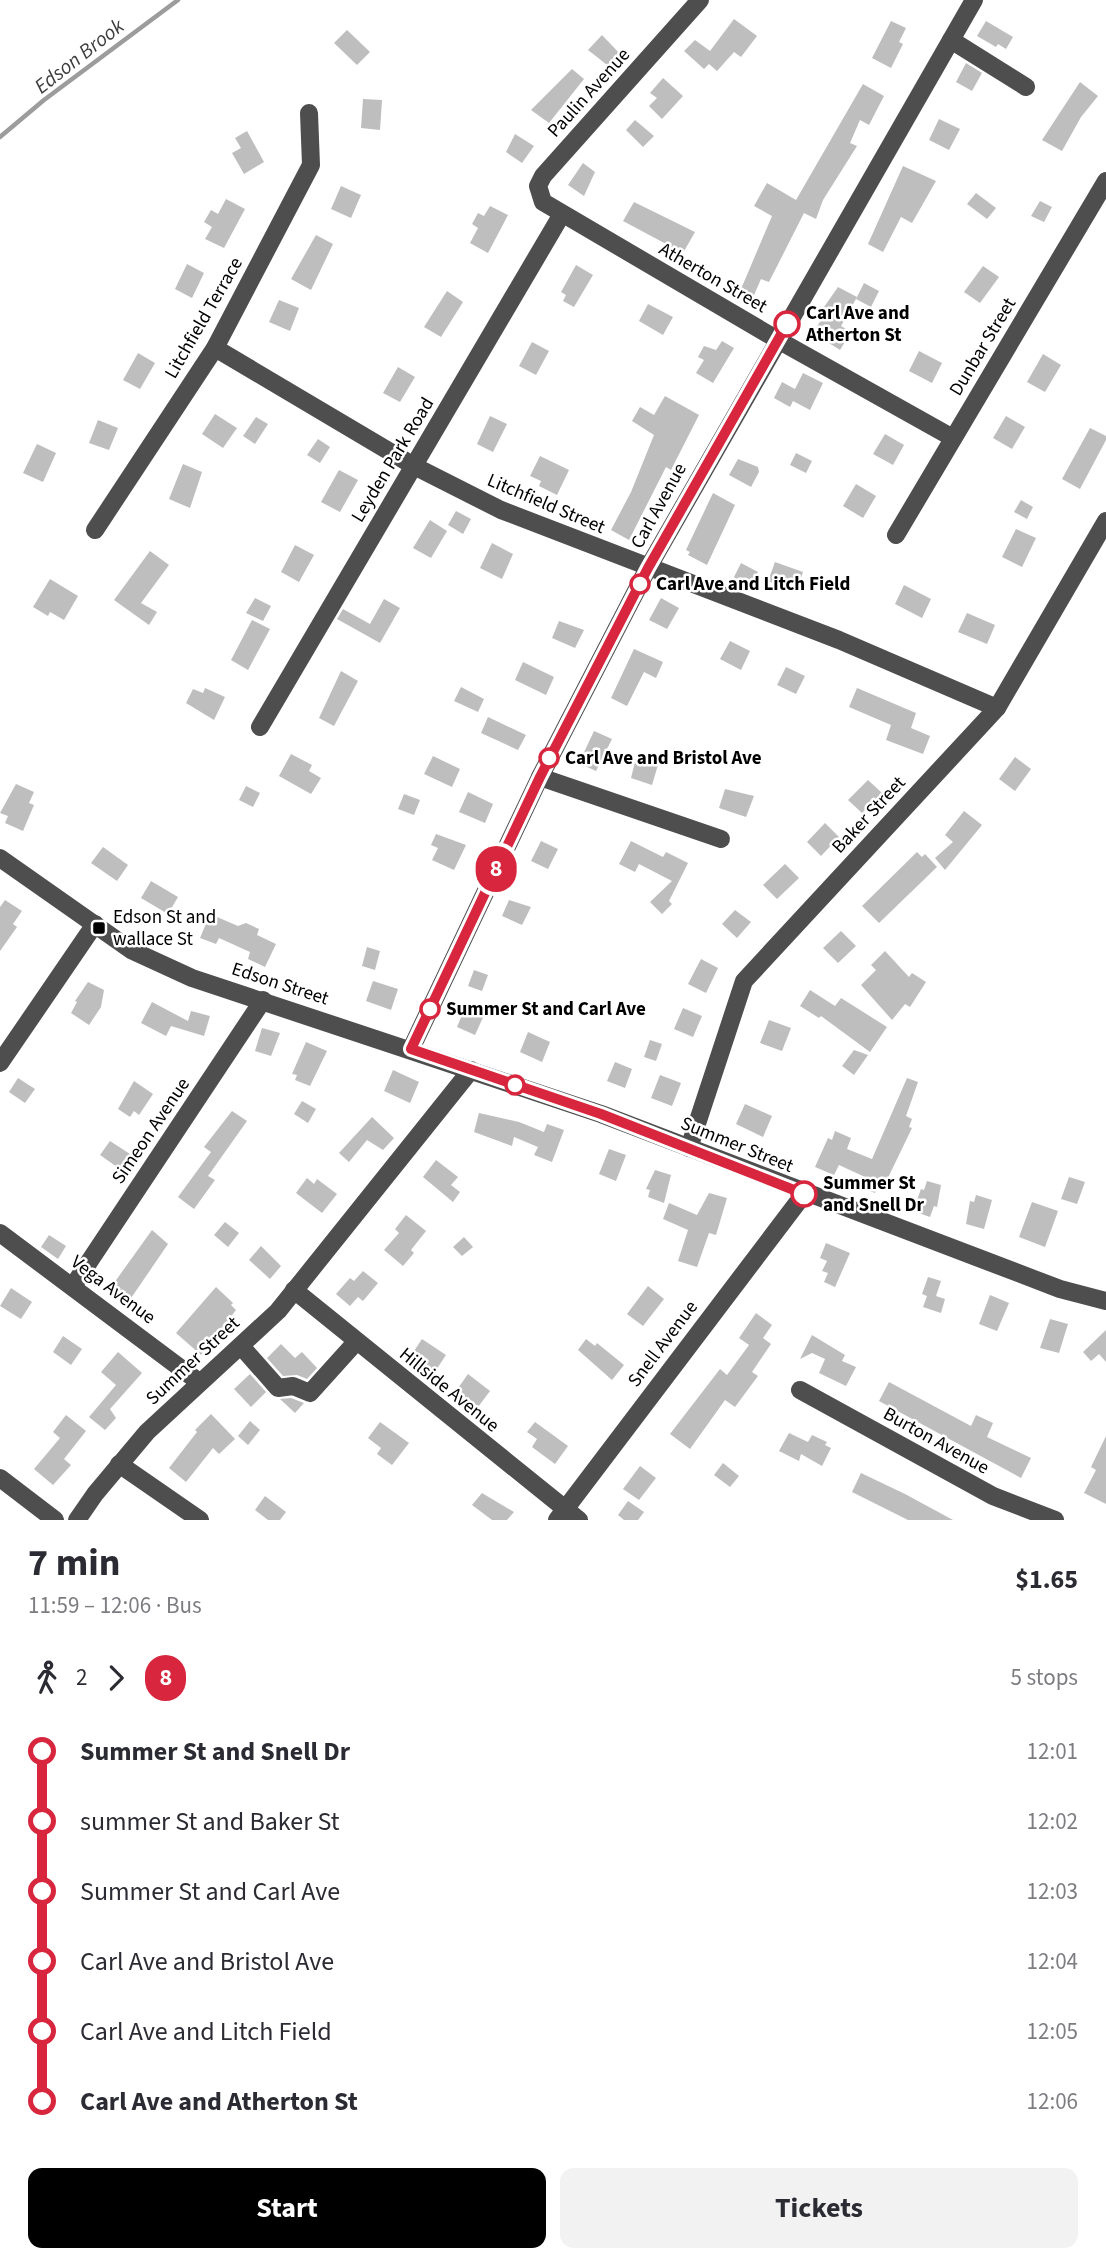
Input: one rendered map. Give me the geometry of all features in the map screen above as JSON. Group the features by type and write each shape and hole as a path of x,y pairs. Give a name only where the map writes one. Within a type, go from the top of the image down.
{"street":[{"name":"Paulin Avenue","path":"562,214 543,202 538,186 543,176 700,0"},
{"name":"Carl Avenue","path":"411,1049 540,777 648,568 975,0"},
{"path":"951,40 1026,87"},
{"name":"Litchfield Terrace","path":"95,530 215,348 311,165 309,113"},
{"name":"Dunbar Street","path":"896,535 1106,181"},
{"name":"Atherton Street","path":"562,214 953,438"},
{"name":"Leyden Park Road","path":"260,727 562,214"},
{"name":"Litchfield Street","path":"215,348 414,466 501,510 839,640 997,708"},
{"name":"Baker Street","path":"689,1148 744,981 997,708 1106,521"},
{"path":"540,777 721,839"},
{"name":"Edson Street","path":"0,859 131,950 192,978 411,1049"},
{"path":"0,1063 95,924"},
{"name":"Simeon Avenue","path":"73,1286 263,1000"},
{"name":"Summer Street","path":"411,1049 601,1114 804,1194 1060,1289 1106,1301"},
{"name":"Summer Street","path":"77,1520 119,1464 199,1382 278,1311 471,1070"},
{"name":"Snell Avenue","path":"566,1517 804,1194"},
{"name":"Vega Avenue","path":"0,1233 199,1382"},
{"name":"Hillside Avenue","path":"294,1290 566,1517"},
{"path":"241,1346 278,1388 293,1387 310,1393 356,1342"},
{"name":"Burton Avenue","path":"800,1390 993,1496 1055,1520"},
{"path":"119,1464 200,1520"},
{"path":"0,1478 55,1520"}],"building":[{"path":"734,19 757,36 741,57 734,52 717,71 709,64 704,69 684,51 695,40 710,51"},
{"path":"891,21 906,28 899,42 903,44 891,68 872,58"},
{"path":"986,21 1013,37 1006,49 998,44 996,47 977,36"},
{"path":"347,30 370,52 357,65 334,43"},
{"path":"602,35 622,56 611,68 588,50"},
{"path":"966,63 982,73 972,91 956,82"},
{"path":"572,69 584,79 549,123 531,110"},
{"path":"663,78 683,96 662,119 649,106 657,98 650,93"},
{"path":"1080,82 1098,96 1081,117 1062,151 1042,140"},
{"path":"863,84 884,96 869,125 860,120 850,143 857,146 823,200 816,219 804,213 769,282 761,279 754,295 741,289 772,216 754,206 767,183 796,200"},
{"path":"363,99 382,100 380,130 361,128"},
{"path":"939,119 960,129 949,150 929,140"},
{"path":"635,120 654,136 643,147 626,130"},
{"path":"247,131 264,162 244,174 232,153 241,148 235,138"},
{"path":"515,134 534,146 522,163 506,152"},
{"path":"583,163 595,172 584,196 568,185"},
{"path":"903,166 936,181 912,223 901,217 883,252 868,244"},
{"path":"341,186 361,195 351,218 331,209"},
{"path":"976,193 996,208 987,219 967,204"},
{"path":"226,199 245,209 224,248 205,239 212,227 204,222 211,210 218,214"},
{"path":"1040,201 1052,207 1044,222 1031,216"},
{"path":"634,202 695,232 683,253 623,221"},
{"path":"490,206 508,215 488,253 470,243 478,228 472,224 478,213 484,216"},
{"path":"316,235 333,244 311,290 291,279"},
{"path":"187,264 204,273 192,298 175,289"},
{"path":"576,265 593,275 574,307 563,301 566,295 561,292"},
{"path":"983,266 999,277 980,303 964,292"},
{"path":"864,283 879,291 871,307 856,299"},
{"path":"838,287 857,297 841,326 851,332 840,350 813,333 828,309 824,307"},
{"path":"447,291 463,302 441,337 424,327"},
{"path":"279,300 299,308 290,331 269,322"},
{"path":"648,304 673,317 663,335 639,321"},
{"path":"722,341 734,348 713,383 696,373 704,360 698,357 704,346 716,350"},
{"path":"532,342 549,351 536,375 519,366"},
{"path":"919,351 942,363 932,383 909,371"},
{"path":"138,353 155,363 140,389 123,380"},
{"path":"1043,354 1061,365 1045,392 1027,382"},
{"path":"398,367 415,377 400,402 383,393"},
{"path":"803,373 823,383 810,410 793,401 790,407 774,398 782,382 795,389"},
{"path":"665,396 699,415 671,470 666,467 629,540 611,530 631,492 654,435 632,421 640,407 654,415"},
{"path":"215,414 237,428 223,448 202,434"},
{"path":"490,416 507,424 493,452 477,444"},
{"path":"1006,416 1025,427 1012,449 993,438"},
{"path":"256,417 268,424 255,444 243,436"},
{"path":"98,420 118,428 109,450 89,443"},
{"path":"1090,428 1106,436 1106,440 1080,489 1062,479"},
{"path":"885,434 904,445 893,465 873,454"},
{"path":"318,439 330,447 320,463 307,455"},
{"path":"37,444 56,453 43,482 23,473"},
{"path":"796,453 812,461 806,473 790,465"},
{"path":"540,456 569,470 557,495 539,486 541,481 530,476"},
{"path":"738,459 758,467 759,472 751,487 729,475"},
{"path":"183,464 202,472 190,508 169,499"},
{"path":"339,470 358,480 340,512 321,502"},
{"path":"856,484 876,496 863,518 843,506"},
{"path":"713,493 735,505 707,565 688,555 690,552 686,550"},
{"path":"1021,500 1033,507 1027,519 1014,512"},
{"path":"456,511 471,519 463,534 448,525"},
{"path":"430,520 447,531 431,558 413,548"},
{"path":"1016,529 1036,538 1022,567 1002,557"},
{"path":"492,543 513,554 502,579 480,568"},
{"path":"295,545 314,555 299,582 281,572"},
{"path":"150,551 169,565 141,603 157,612 149,625 114,600"},
{"path":"775,562 803,572 796,592 768,581"},
{"path":"741,563 758,572 749,589 732,581"},
{"path":"50,579 78,596 64,620 50,612 48,616 33,607"},
{"path":"904,585 931,599 922,618 895,604"},
{"path":"255,598 271,606 263,621 246,613"},
{"path":"661,598 679,608 667,629 649,620"},
{"path":"384,599 400,608 380,643 337,619 343,609 370,624"},
{"path":"967,613 995,625 987,644 958,632"},
{"path":"252,620 270,629 248,670 231,660"},
{"path":"559,621 584,630 575,648 552,638"},
{"path":"730,641 750,651 741,670 720,659"},
{"path":"634,649 663,662 656,678 644,672 627,706 611,698"},
{"path":"523,662 554,677 546,695 515,680"},
{"path":"786,667 805,676 796,694 777,685"},
{"path":"341,671 358,681 334,726 319,718"},
{"path":"461,687 484,699 478,712 454,701"},
{"path":"205,688 225,697 214,720 186,703 193,689 203,693"},
{"path":"857,688 916,713 911,728 930,736 923,754 886,740 891,725 849,707"},
{"path":"488,717 526,735 518,750 481,733"},
{"path":"594,731 612,739 596,771 579,763"},
{"path":"291,754 312,765 309,771 321,778 311,794 279,776"},
{"path":"433,756 460,769 452,787 424,774"},
{"path":"1015,757 1031,769 1015,791 999,779"},
{"path":"636,758 658,765 652,785 631,778"},
{"path":"868,780 882,793 862,813 848,800"},
{"path":"16,784 34,792 29,803 34,805 23,831 5,823 8,816 0,813"},
{"path":"246,786 260,793 253,807 239,800"},
{"path":"725,789 754,796 746,817 719,808"},
{"path":"468,792 493,804 485,823 459,812"},
{"path":"404,794 420,800 414,815 398,809"},
{"path":"964,811 982,825 945,870 935,858 953,842 945,835"},
{"path":"825,823 839,837 821,856 807,842"},
{"path":"436,834 466,845 454,870 432,860 438,848 431,845"},
{"path":"541,841 558,849 548,869 531,861"},
{"path":"631,841 663,857 666,852 688,863 669,901 672,904 662,914 650,902 672,881 639,864 635,872 619,864"},
{"path":"103,847 128,865 117,881 91,863"},
{"path":"917,852 922,857 925,854 937,867 879,923 862,906"},
{"path":"785,864 799,878 777,899 763,885"},
{"path":"151,881 178,897 168,914 141,898"},
{"path":"5,900 22,911 13,924 17,927 0,951 0,907"},
{"path":"509,900 531,907 522,925 502,916"},
{"path":"735,910 751,922 737,938 722,924"},
{"path":"210,914 238,926 246,923 259,929 257,935 276,944 265,967 248,959 250,952 219,938 216,944 200,938"},
{"path":"841,931 856,946 838,963 823,948"},
{"path":"367,947 380,951 375,970 362,966"},
{"path":"885,951 909,977 912,973 926,982 910,1007 905,1004 892,1020 861,985 876,970 871,965"},
{"path":"701,959 718,968 706,993 688,984"},
{"path":"474,970 488,975 482,991 468,986"},
{"path":"373,981 398,989 391,1010 366,1001"},
{"path":"88,982 104,990 101,1007 89,1025 71,1013 77,1002 75,1001"},
{"path":"810,990 835,1006 841,998 887,1027 870,1052 821,1016 819,1018 800,1006"},
{"path":"152,1002 188,1021 191,1011 210,1016 204,1036 171,1026 166,1036 141,1023"},
{"path":"466,1005 485,1013 475,1035 457,1027"},
{"path":"683,1008 702,1016 693,1037 674,1029"},
{"path":"769,1020 791,1028 782,1051 760,1043"},
{"path":"262,1028 280,1033 271,1056 255,1051"},
{"path":"528,1032 550,1042 542,1062 520,1052"},
{"path":"650,1040 662,1044 656,1061 644,1057"},
{"path":"306,1042 327,1051 310,1086 295,1080 297,1075 292,1074"},
{"path":"854,1050 868,1055 854,1075 842,1066"},
{"path":"615,1062 632,1069 625,1088 607,1081"},
{"path":"393,1070 419,1082 410,1103 384,1091"},
{"path":"660,1075 681,1083 672,1106 651,1098"},
{"path":"18,1078 35,1089 25,1103 9,1092"},
{"path":"907,1078 918,1082 906,1116 912,1119 909,1127 912,1128 884,1186 879,1184 875,1193 860,1187 865,1177 839,1165 834,1175 815,1167 828,1138 832,1140 835,1131 851,1138 847,1149 872,1159"},
{"path":"134,1081 153,1094 139,1115 134,1111 130,1117 118,1109"},
{"path":"302,1101 316,1109 308,1123 294,1114"},
{"path":"745,1104 772,1116 763,1137 736,1124"},
{"path":"232,1111 247,1121 208,1176 215,1180 194,1209 178,1197 211,1152 204,1147"},
{"path":"479,1113 519,1122 544,1132 547,1124 564,1130 552,1162 534,1155 538,1147 514,1137 512,1146 474,1132"},
{"path":"372,1117 394,1138 383,1150 367,1140 349,1162 339,1153"},
{"path":"110,1141 130,1154 120,1169 100,1155"},
{"path":"609,1149 626,1155 616,1181 599,1174"},
{"path":"436,1160 458,1177 451,1185 460,1192 453,1202 423,1177"},
{"path":"655,1170 671,1175 664,1203 648,1197 650,1190 646,1189"},
{"path":"1069,1177 1085,1182 1077,1204 1061,1199"},
{"path":"307,1178 314,1184 317,1179 337,1194 322,1213 296,1193"},
{"path":"927,1181 941,1185 937,1207 934,1206 930,1217 913,1211"},
{"path":"709,1193 727,1198 716,1235 709,1233 697,1267 678,1261 688,1230 663,1219 669,1203 697,1215"},
{"path":"976,1195 992,1200 984,1229 966,1224 970,1201 974,1202"},
{"path":"1032,1202 1058,1211 1045,1247 1019,1237"},
{"path":"406,1215 426,1231 411,1250 414,1253 403,1266 384,1250 399,1233 395,1229"},
{"path":"225,1222 239,1233 228,1247 214,1235"},
{"path":"152,1230 168,1244 127,1304 109,1290"},
{"path":"49,1235 66,1246 58,1259 41,1247"},
{"path":"464,1237 473,1247 462,1256 453,1247"},
{"path":"826,1243 850,1253 835,1287 824,1282 828,1273 822,1271 827,1261 820,1258"},
{"path":"261,1246 281,1266 270,1279 249,1260"},
{"path":"363,1271 378,1283 363,1301 358,1297 350,1306 336,1294 350,1278 354,1281"},
{"path":"928,1277 941,1281 936,1296 945,1299 941,1313 923,1307 927,1296 922,1294"},
{"path":"648,1286 664,1299 643,1326 627,1314"},
{"path":"216,1287 233,1303 231,1305 236,1310 201,1355 176,1333"},
{"path":"11,1288 32,1302 21,1319 0,1306"},
{"path":"990,1295 1009,1303 997,1331 979,1324"},
{"path":"756,1313 772,1325 763,1338 771,1344 752,1372 758,1376 735,1407 725,1400 690,1449 670,1434 720,1369 727,1375 749,1345 739,1338"},
{"path":"1050,1319 1068,1324 1059,1353 1040,1348"},
{"path":"1106,1330 1106,1362 1099,1354 1091,1361 1083,1352"},
{"path":"812,1335 845,1355 842,1361 856,1367 846,1386 819,1373 825,1359 812,1353 800,1359"},
{"path":"63,1336 82,1349 71,1365 53,1352"},
{"path":"422,1339 446,1355 434,1373 410,1357"},
{"path":"586,1339 595,1346 597,1343 624,1365 612,1380 578,1350"},
{"path":"281,1344 295,1358 302,1352 317,1368 307,1379 297,1375 283,1376 267,1358"},
{"path":"118,1352 142,1373 110,1409 116,1418 105,1430 89,1417 116,1385 101,1372"},
{"path":"250,1374 266,1392 251,1407 234,1389"},
{"path":"468,1374 490,1391 478,1407 456,1391"},
{"path":"889,1382 971,1426 976,1415 993,1423 987,1437 1031,1458 1021,1478 879,1401"},
{"path":"291,1398 304,1403 295,1413 280,1399"},
{"path":"211,1414 235,1439 219,1454 213,1448 186,1482 169,1468 197,1432 195,1430"},
{"path":"66,1415 86,1431 64,1459 71,1465 53,1485 34,1469 60,1438 53,1432"},
{"path":"250,1421 260,1430 248,1445 238,1436"},
{"path":"380,1422 409,1443 392,1465 377,1454 381,1448 368,1438"},
{"path":"535,1422 568,1446 555,1464 532,1447 537,1439 527,1432"},
{"path":"789,1433 808,1442 812,1435 827,1442 825,1445 831,1448 822,1466 801,1454 799,1461 779,1451"},
{"path":"1106,1436 1106,1504 1084,1493 1096,1470 1091,1467"},
{"path":"723,1463 739,1476 730,1487 714,1475"},
{"path":"640,1466 656,1478 639,1500 623,1489"},
{"path":"861,1473 953,1520 908,1520 852,1492"},
{"path":"482,1493 514,1512 507,1520 492,1520 472,1505"},
{"path":"265,1496 286,1512 280,1520 268,1520 255,1510"},
{"path":"628,1501 644,1512 638,1520 624,1520 618,1515"}],"waterway":[{"name":"Edson Brook","path":"0,137 44,100 178,0"}],"bus line":[{"name":"8","path":"787,324 648,568 540,777 411,1049 601,1114 804,1194"}],"place":[{"name":"Carl Ave and Atherton St","path":"787,324"},
{"name":"Carl Ave and Litch Field","path":"640,584"},
{"name":"Carl Ave and Bristol Ave","path":"549,758"},
{"name":"Edson St and wallace St","path":"99,928"},
{"name":"Summer St and Carl Ave","path":"430,1009"},
{"name":"Summer St and Snell Dr","path":"804,1194"}]}
